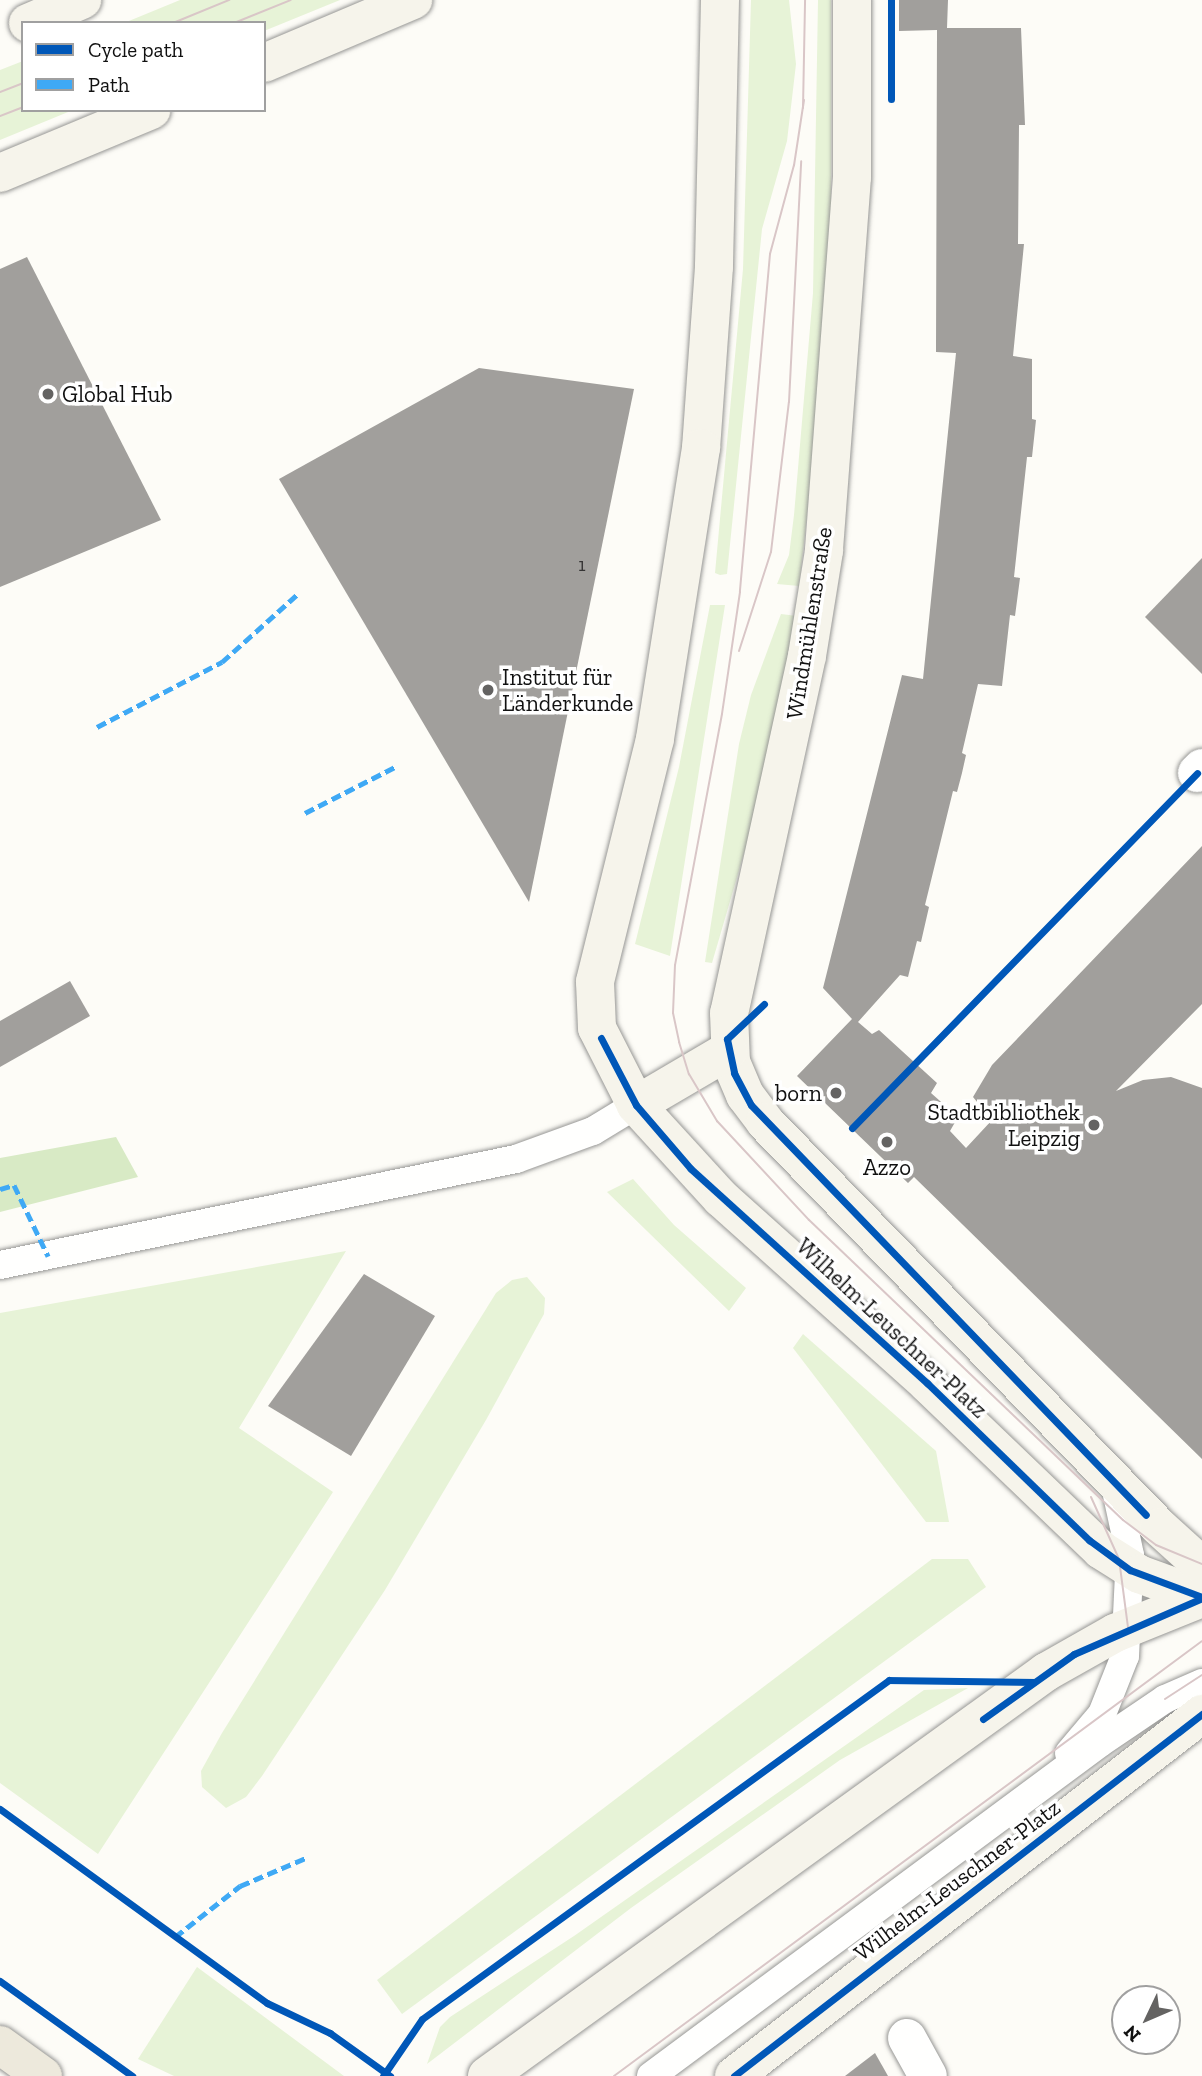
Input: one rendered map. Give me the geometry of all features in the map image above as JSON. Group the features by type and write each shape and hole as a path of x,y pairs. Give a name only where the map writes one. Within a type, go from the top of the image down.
{"main road":[{"path":"0,2045 43,2076"}],"street":[{"path":"33,21 82,0"},
{"path":"266,62 413,0"},
{"name":"Wilhelm-Leuschner-Platz","path":"720,0 714,267 701,448 654,739 595,982 594,1008 601,1038 636,1105 722,1198 917,1373 1089,1540 1130,1570 1202,1597"},
{"name":"Windmühlenstraße","path":"841,1200 751,1105 728,1051 729,1013 807,656 824,551 852,177 852,0"},
{"path":"0,34 21,26"},
{"path":"0,173 146,112"},
{"path":"636,1105 728,1051"},
{"name":"Wilhelm-Leuschner-Platz","path":"841,1200 1114,1481 1202,1566"},
{"name":"Wilhelm-Leuschner-Platz","path":"487,2076 1074,1654 1128,1627 1202,1597"},
{"name":"Wilhelm-Leuschner-Platz","path":"734,2076 1202,1714"},
{"path":"907,2038 928,2076"}],"lane":[{"path":"0,1265 516,1159 593,1131 636,1105"},
{"path":"1010,1811 1046,1778 1102,1714 1125,1656 1130,1570 1114,1481"},
{"path":"651,2076 1165,1699 1202,1683"}],"green space":[{"path":"180,0 340,0 266,30 266,21 129,21"},
{"path":"751,0 789,0 796,64 787,141 762,229 727,574 720,575 715,573 743,269"},
{"path":"818,0 831,0 831,207 818,420 799,586 777,584 789,555 794,515 813,293"},
{"path":"21,62 21,112 68,112 0,140 0,70"},
{"path":"710,605 725,605 670,956 635,944 679,767"},
{"path":"781,614 797,616 754,819 712,963 705,962 739,744 751,695"},
{"path":"116,1137 138,1177 0,1212 0,1158"},
{"path":"633,1179 674,1225 746,1288 729,1311 607,1192"},
{"path":"346,1251 239,1428 333,1492 98,1854 0,1783 0,1313"},
{"path":"527,1277 545,1298 544,1314 486,1420 385,1590 262,1776 246,1797 226,1808 202,1787 201,1771 222,1733 496,1293 512,1280"},
{"path":"803,1334 936,1451 949,1522 926,1522 793,1348"},
{"path":"932,1559 968,1559 986,1587 402,2014 377,1980"},
{"path":"968,1688 840,1760 631,1908 427,2064 440,2027 450,2017 574,1936 924,1690"},
{"path":"197,1967 344,2076 174,2076 138,2059"}],"building":[{"path":"899,0 948,0 947,28 1021,28 1025,125 1019,125 1018,244 1024,244 1013,356 1032,359 1032,419 1036,420 1032,457 1027,457 1014,577 1020,578 1015,616 1010,615 1002,686 978,684 962,753 966,755 962,773 957,792 953,791 925,905 929,907 921,942 917,941 908,977 900,975 858,1022 872,1034 879,1030 937,1083 931,1093 958,1117 950,1131 966,1148 992,1120 973,1097 992,1065 1202,846 1202,1004 1116,1091 1143,1080 1171,1077 1202,1088 1202,1459 914,1177 908,1183 797,1076 852,1019 823,988 902,675 923,679 956,353 936,352 937,30 899,31"},
{"name":"Global Hub","path":"27,257 161,520 0,587 0,269"},
{"name":"Institut für Länderkunde","path":"479,368 634,389 529,902 279,479"},
{"path":"1202,558 1202,674 1145,617"},
{"path":"70,981 90,1016 0,1067 0,1021"},
{"path":"364,1274 435,1316 351,1456 268,1406"},
{"path":"875,2053 888,2076 845,2076"}],"tram line":[{"path":"178,21 229,0"},
{"path":"239,21 291,0"},
{"path":"803,108 805,0"},
{"path":"0,92 21,84"},
{"path":"804,100 794,165 770,254 740,592 722,714 675,965 673,1013 679,1042 689,1074 717,1121 809,1220 1123,1520 1156,1545 1202,1564"},
{"path":"0,116 21,108"},
{"path":"739,651 771,552 789,402 801,161"},
{"path":"1091,1497 1119,1559 1128,1627"},
{"path":"614,2076 1202,1641"},
{"path":"1165,1699 1202,1675"}],"marked path":[{"path":"97,727 222,662 299,593"},
{"path":"305,813 395,767"},
{"path":"0,1189 14,1185 48,1256"},
{"path":"175,1937 240,1886 308,1857"}],"cycle path":[{"path":"891,0 891,99"},
{"path":"852,1128 1197,773"},
{"path":"764,1004 727,1039 734,1073 751,1105 1146,1515"},
{"path":"601,1038 636,1105 691,1169 927,1383 1089,1540 1130,1570 1202,1597"},
{"path":"983,1719 1074,1654 1202,1598"},
{"path":"383,2076 422,2019 889,1680 1033,1682"},
{"path":"734,2076 1202,1714"},
{"path":"0,1809 267,2003 330,2033 390,2076"},
{"path":"0,1981 132,2076"}],"place":[{"name":"Global Hub","path":"48,394"},
{"name":"Institut für Länderkunde","path":"488,690"},
{"name":"born","path":"836,1093"},
{"name":"Stadtbibliothek Leipzig","path":"1094,1125"},
{"name":"Azzo","path":"887,1142"}]}
